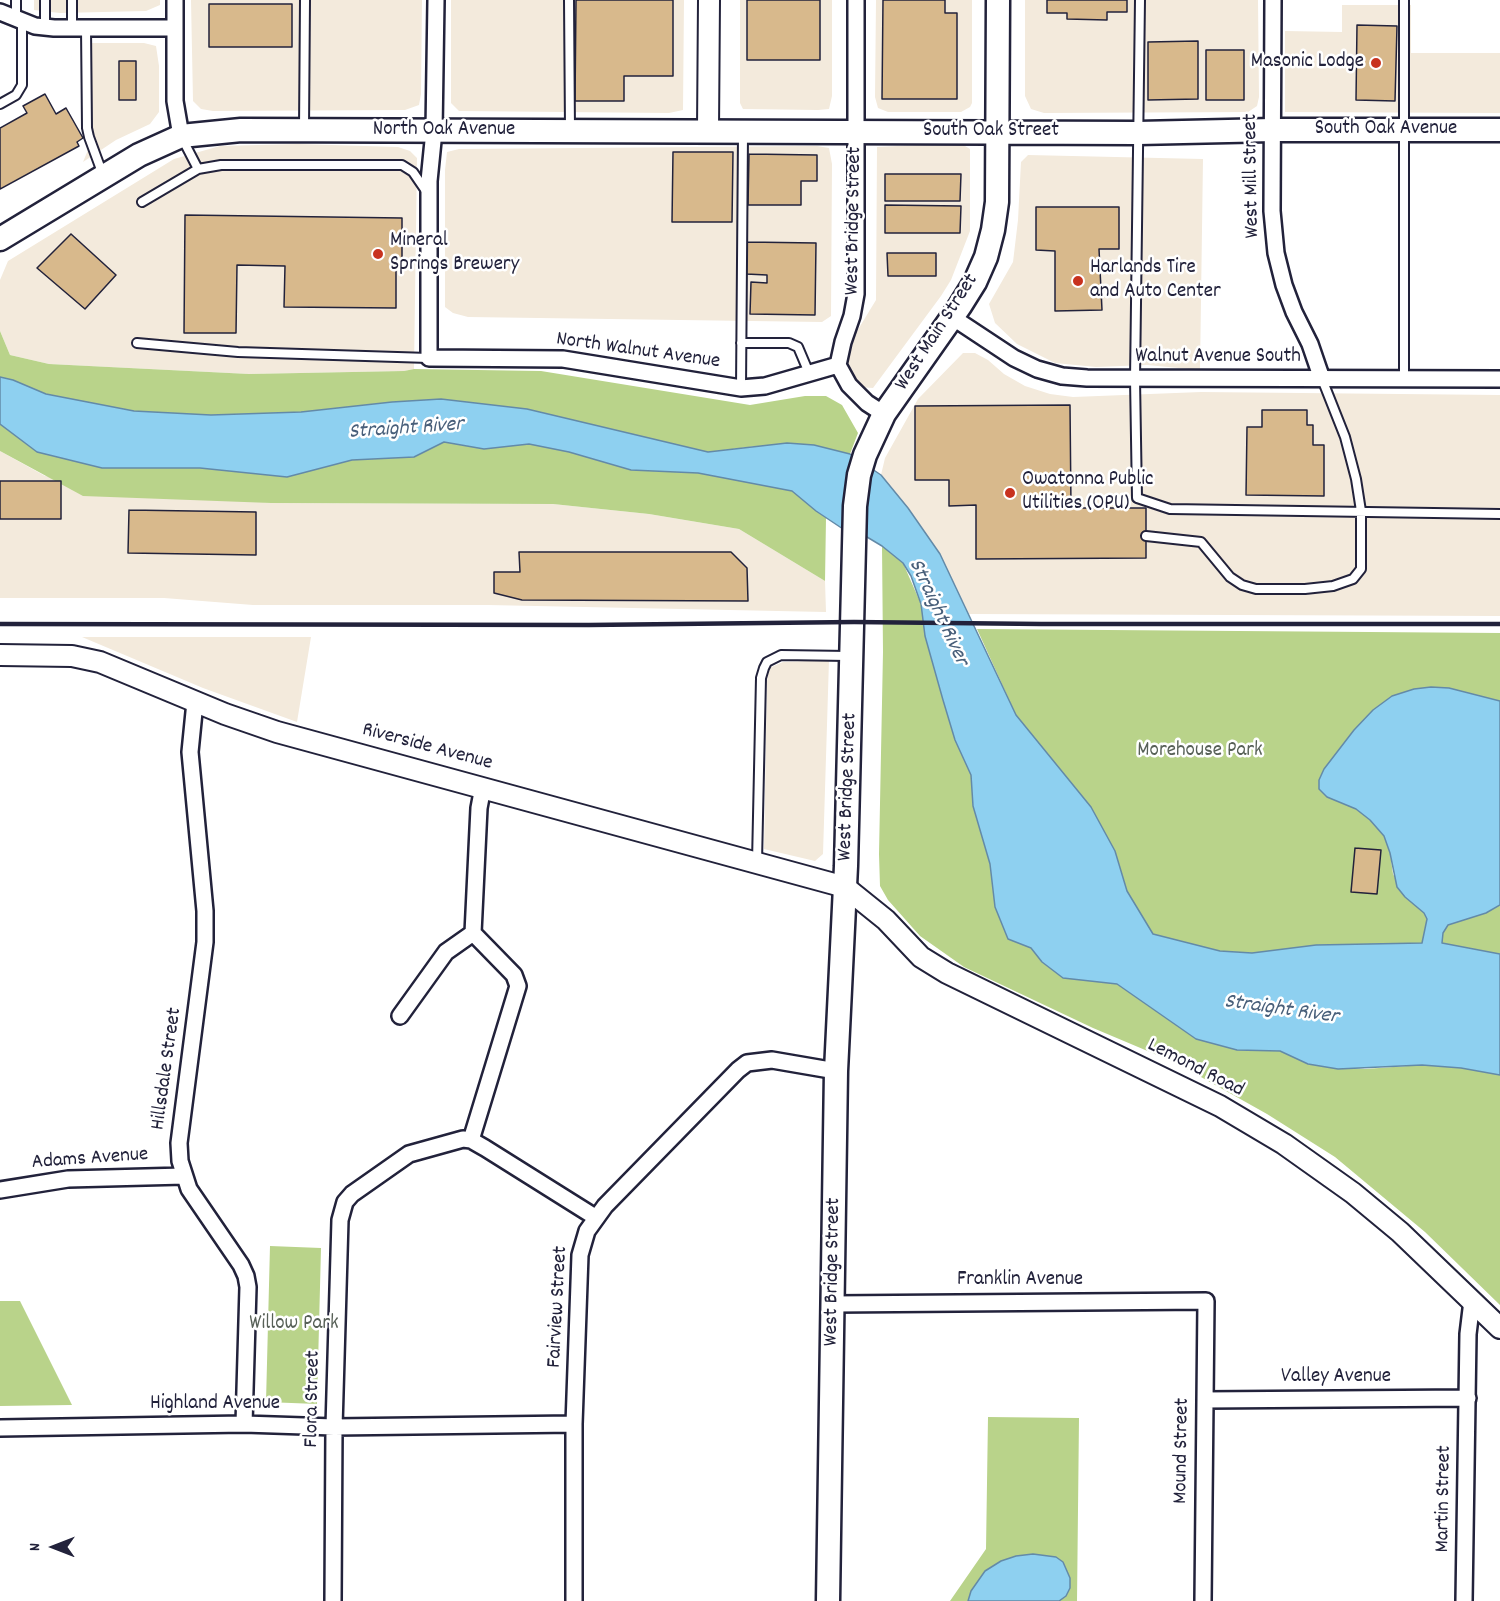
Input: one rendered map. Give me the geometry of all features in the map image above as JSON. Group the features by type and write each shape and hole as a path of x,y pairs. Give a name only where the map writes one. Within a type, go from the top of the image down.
{"main road":[{"name":"West Main Street","path":"885,414 975,282 986,256 997,202 998,0"},
{"name":"North Oak Avenue","path":"0,239 139,155 181,136 241,130 708,130"},
{"name":"South Oak Street","path":"708,130 1138,133 1273,130"},
{"name":"South Oak Avenue","path":"1273,130 1500,130"},
{"name":"West Bridge Street","path":"828,1601 836,1071 853,656 854,525 857,488 871,440 885,414"}],"street":[{"path":"175,0 175,101 181,136"},
{"path":"429,358 429,194 434,131 436,0"},
{"path":"708,130 709,0"},
{"name":"West Bridge Street","path":"838,365 856,294 856,0"},
{"name":"West Mill Street","path":"1273,0 1272,211 1276,253 1284,285 1310,344 1322,379"},
{"path":"0,12 19,21 45,27 175,28"},
{"name":"Walnut Avenue South","path":"952,317 1014,358 1037,369 1070,377 1500,379"},
{"name":"North Walnut Avenue","path":"429,358 563,360 741,388 765,386 838,365"},
{"path":"838,365 849,386 867,403 885,414"},
{"name":"Riverside Avenue","path":"0,655 49,654 83,657 277,732 845,887"},
{"name":"Hillsdale Street","path":"195,702 190,752 205,911 205,942 179,1143 184,1176 189,1189 241,1265 246,1276 248,1287 244,1424"},
{"path":"483,788 479,808 473,933 514,975 518,993 471,1140 595,1217"},
{"name":"Lemond Road","path":"845,887 886,920 921,957 947,974 1220,1106 1284,1144 1353,1193 1400,1232 1500,1328"},
{"path":"400,1016 447,952 473,933"},
{"name":"Fairview Street","path":"574,1601 574,1424 580,1255 586,1231 595,1217 747,1063 772,1060 836,1071"},
{"name":"Flora Street","path":"333,1601 334,1427 340,1220 345,1202 352,1194 409,1154 456,1140 471,1140"},
{"name":"Adams Avenue","path":"0,1190 68,1179 184,1176"},
{"name":"Franklin Avenue","path":"834,1304 1206,1301"},
{"name":"Mound Street","path":"1203,1601 1206,1301"},
{"name":"Martin Street","path":"1464,1601 1468,1334 1472,1301"},
{"name":"Valley Avenue","path":"1205,1400 1468,1398"},
{"name":"Highland Avenue","path":"0,1428 244,1424 334,1427 574,1424"}],"lane":[{"path":"0,104 16,95 22,85 16,0"},
{"path":"45,0 45,27"},
{"path":"72,0 79,28 88,137 104,176"},
{"path":"304,130 305,0"},
{"path":"569,0 570,131"},
{"path":"1140,0 1135,378 1137,498 1170,509 1500,514"},
{"path":"1404,0 1404,379"},
{"path":"741,388 743,131"},
{"path":"181,136 198,169"},
{"path":"142,202 198,169 221,165 402,165 413,172 429,194"},
{"path":"137,343 238,352 429,358"},
{"path":"741,343 789,343 798,347 808,373"},
{"path":"1146,536 1202,542 1230,577 1242,585 1257,589 1305,589 1333,586 1353,579 1361,568 1361,513 1356,479 1345,437 1322,379"},
{"path":"757,862 761,678 764,668 767,662 781,655 853,656"}],"shaded area":[{"path":"34,0 160,0 160,5 146,11 60,13 34,10"},
{"path":"191,0 422,0 419,105 405,110 213,111 201,109 193,101"},
{"path":"451,0 684,0 683,110 669,113 459,111 451,103"},
{"path":"740,0 832,0 832,96 829,109 743,109 740,103"},
{"path":"876,0 972,0 972,103 970,107 961,112 888,112 878,108 875,97"},
{"path":"1025,0 1258,0 1259,97 1257,106 1248,112 1044,113 1031,109 1025,96"},
{"path":"1342,5 1411,5 1411,53 1500,53 1500,113 1285,112 1285,31 1342,32"},
{"path":"81,43 144,43 156,46 159,66 159,112 150,124 116,140 83,162 88,150 83,117"},
{"path":"960,143 970,149 970,231 951,280 873,388 858,387 845,366 848,346 876,300 877,147"},
{"path":"298,144 398,147 410,151 417,158 414,369 249,374 49,364 10,355 0,331 0,280 8,261 174,159 220,146"},
{"path":"817,146 829,148 832,164 831,316 822,322 468,317 453,313 445,307 447,152 459,149"},
{"path":"1028,155 1203,159 1200,370 1147,365 1096,367 1055,363 1017,344 995,323 989,304 1013,262 1021,162"},
{"path":"963,353 975,353 1025,386 1050,394 1073,397 1201,392 1500,395 1500,616 969,614 940,554 908,508 881,475 885,458 918,399"},
{"path":"0,451 45,476 271,503 553,504 649,514 739,529 825,581 826,612 488,605 253,605 164,598 0,598"},
{"path":"82,637 311,637 297,722 203,688"},
{"path":"829,660 823,854 815,861 764,849 767,681 769,668 783,662"}],"green space":[{"path":"0,331 10,355 49,364 249,374 414,369 541,371 750,405 805,396 826,396 842,405 858,433 850,454 814,445 757,446 708,452 527,409 441,399 301,412 211,415 134,411 46,394 0,377"},
{"path":"0,424 37,451 102,468 200,468 287,477 352,460 414,457 444,442 484,449 529,444 569,452 631,470 698,473 765,484 792,491 826,518 825,581 739,529 649,514 553,504 271,503 83,496 0,451"},
{"path":"882,546 903,563 921,604 925,636 943,700 955,740 971,775 973,806 990,864 995,907 1008,939 1031,948 1042,962 1063,978 1117,984 1196,1039 1237,1050 1280,1051 1308,1064 1365,1069 1422,1065 1461,1068 1500,1075 1500,1305 1425,1232 1335,1157 1267,1114 1176,1063 1093,1028 964,967 920,936 888,900 880,886 879,854 883,652"},
{"name":"Morehouse Park","path":"977,629 1500,633 1500,701 1449,688 1414,689 1327,797 1356,809 1384,836 1390,853 1393,874 1405,897 1424,913 1427,920 1422,943 1316,945 1252,953 1220,951 1153,935 1127,891 1115,851 1091,807 1016,715"},
{"path":"1500,905 1500,954 1442,943 1443,933 1448,925 1486,913"},
{"name":"Willow Park","path":"270,1246 321,1248 317,1404 266,1402"},
{"path":"0,1301 20,1301 72,1405 0,1406"},
{"path":"988,1417 1079,1418 1077,1601 950,1601 986,1549"}],"water":[{"name":"Straight River","path":"0,377 46,394 134,411 211,415 301,412 441,399 527,409 708,452 787,443 814,445 850,454 881,475 908,508 940,554 1016,715 1091,807 1115,851 1127,891 1153,934 1220,951 1252,953 1316,945 1422,943 1427,919 1424,913 1397,887 1384,836 1356,809 1327,797 1319,789 1319,780 1324,769 1354,730 1373,710 1392,696 1414,689 1431,687 1449,688 1500,701 1500,905 1486,913 1448,925 1443,933 1442,943 1500,954 1500,1075 1461,1068 1422,1065 1338,1069 1308,1064 1280,1051 1237,1050 1196,1039 1117,984 1063,978 1042,962 1031,948 1008,939 995,907 990,864 973,806 971,775 955,740 925,636 921,604 911,576 903,563 882,546 857,531 843,529 792,491 698,473 631,470 569,452 529,444 484,449 444,442 414,457 352,460 287,477 200,468 102,468 37,452 0,424"},
{"path":"1033,1554 1056,1557 1063,1562 1070,1578 1070,1588 1066,1596 1059,1601 968,1601 971,1591 985,1571 1001,1561"}],"building":[{"path":"576,0 673,0 673,76 624,76 624,101 575,101"},
{"path":"747,0 820,0 820,60 747,60"},
{"path":"883,0 945,0 945,13 957,13 957,99 882,99"},
{"path":"1047,0 1127,0 1127,12 1107,12 1107,20 1067,19 1067,13 1047,13"},
{"path":"209,4 292,4 292,47 209,47"},
{"name":"Masonic Lodge","path":"1357,25 1397,26 1395,101 1356,100"},
{"path":"1198,41 1198,99 1148,100 1148,42"},
{"path":"1206,50 1244,50 1244,100 1206,100"},
{"path":"119,61 136,61 136,100 119,100"},
{"path":"45,94 56,114 66,108 83,138 77,142 79,146 0,189 0,128 27,113 23,106"},
{"path":"673,152 733,152 732,222 672,222"},
{"path":"749,154 817,155 817,181 801,181 801,205 748,205"},
{"path":"885,174 961,174 960,201 885,201"},
{"path":"885,205 961,206 960,233 885,233"},
{"name":"Harlands Tire and Auto Center","path":"1036,207 1119,207 1119,249 1099,249 1102,310 1055,311 1055,251 1036,250"},
{"path":"185,215 402,218 402,265 396,269 396,308 284,307 285,266 237,265 236,333 184,333"},
{"path":"71,234 116,275 85,309 37,268"},
{"path":"747,242 816,243 815,315 750,314 751,282 767,283 767,275 746,274"},
{"path":"887,253 936,253 936,276 888,276"},
{"name":"Owatonna Public Utilities (OPU)","path":"1070,405 1071,508 1146,508 1146,558 976,559 976,505 949,506 949,480 915,480 915,406"},
{"path":"1262,410 1307,410 1307,425 1313,425 1313,445 1324,445 1324,496 1246,495 1247,427 1262,427"},
{"path":"0,481 61,481 61,519 0,519"},
{"path":"129,510 256,512 256,555 128,553"},
{"path":"519,552 731,552 747,568 748,601 522,600 494,593 494,572 520,572"},
{"path":"1355,848 1381,850 1377,894 1351,892"}],"railway":[{"path":"0,624 589,625 854,622 1500,624"}],"place":[{"name":"Masonic Lodge","path":"1376,63"},
{"name":"Mineral Springs Brewery","path":"378,254"},
{"name":"Harlands Tire and Auto Center","path":"1078,281"},
{"name":"Owatonna Public Utilities (OPU)","path":"1010,493"}]}
